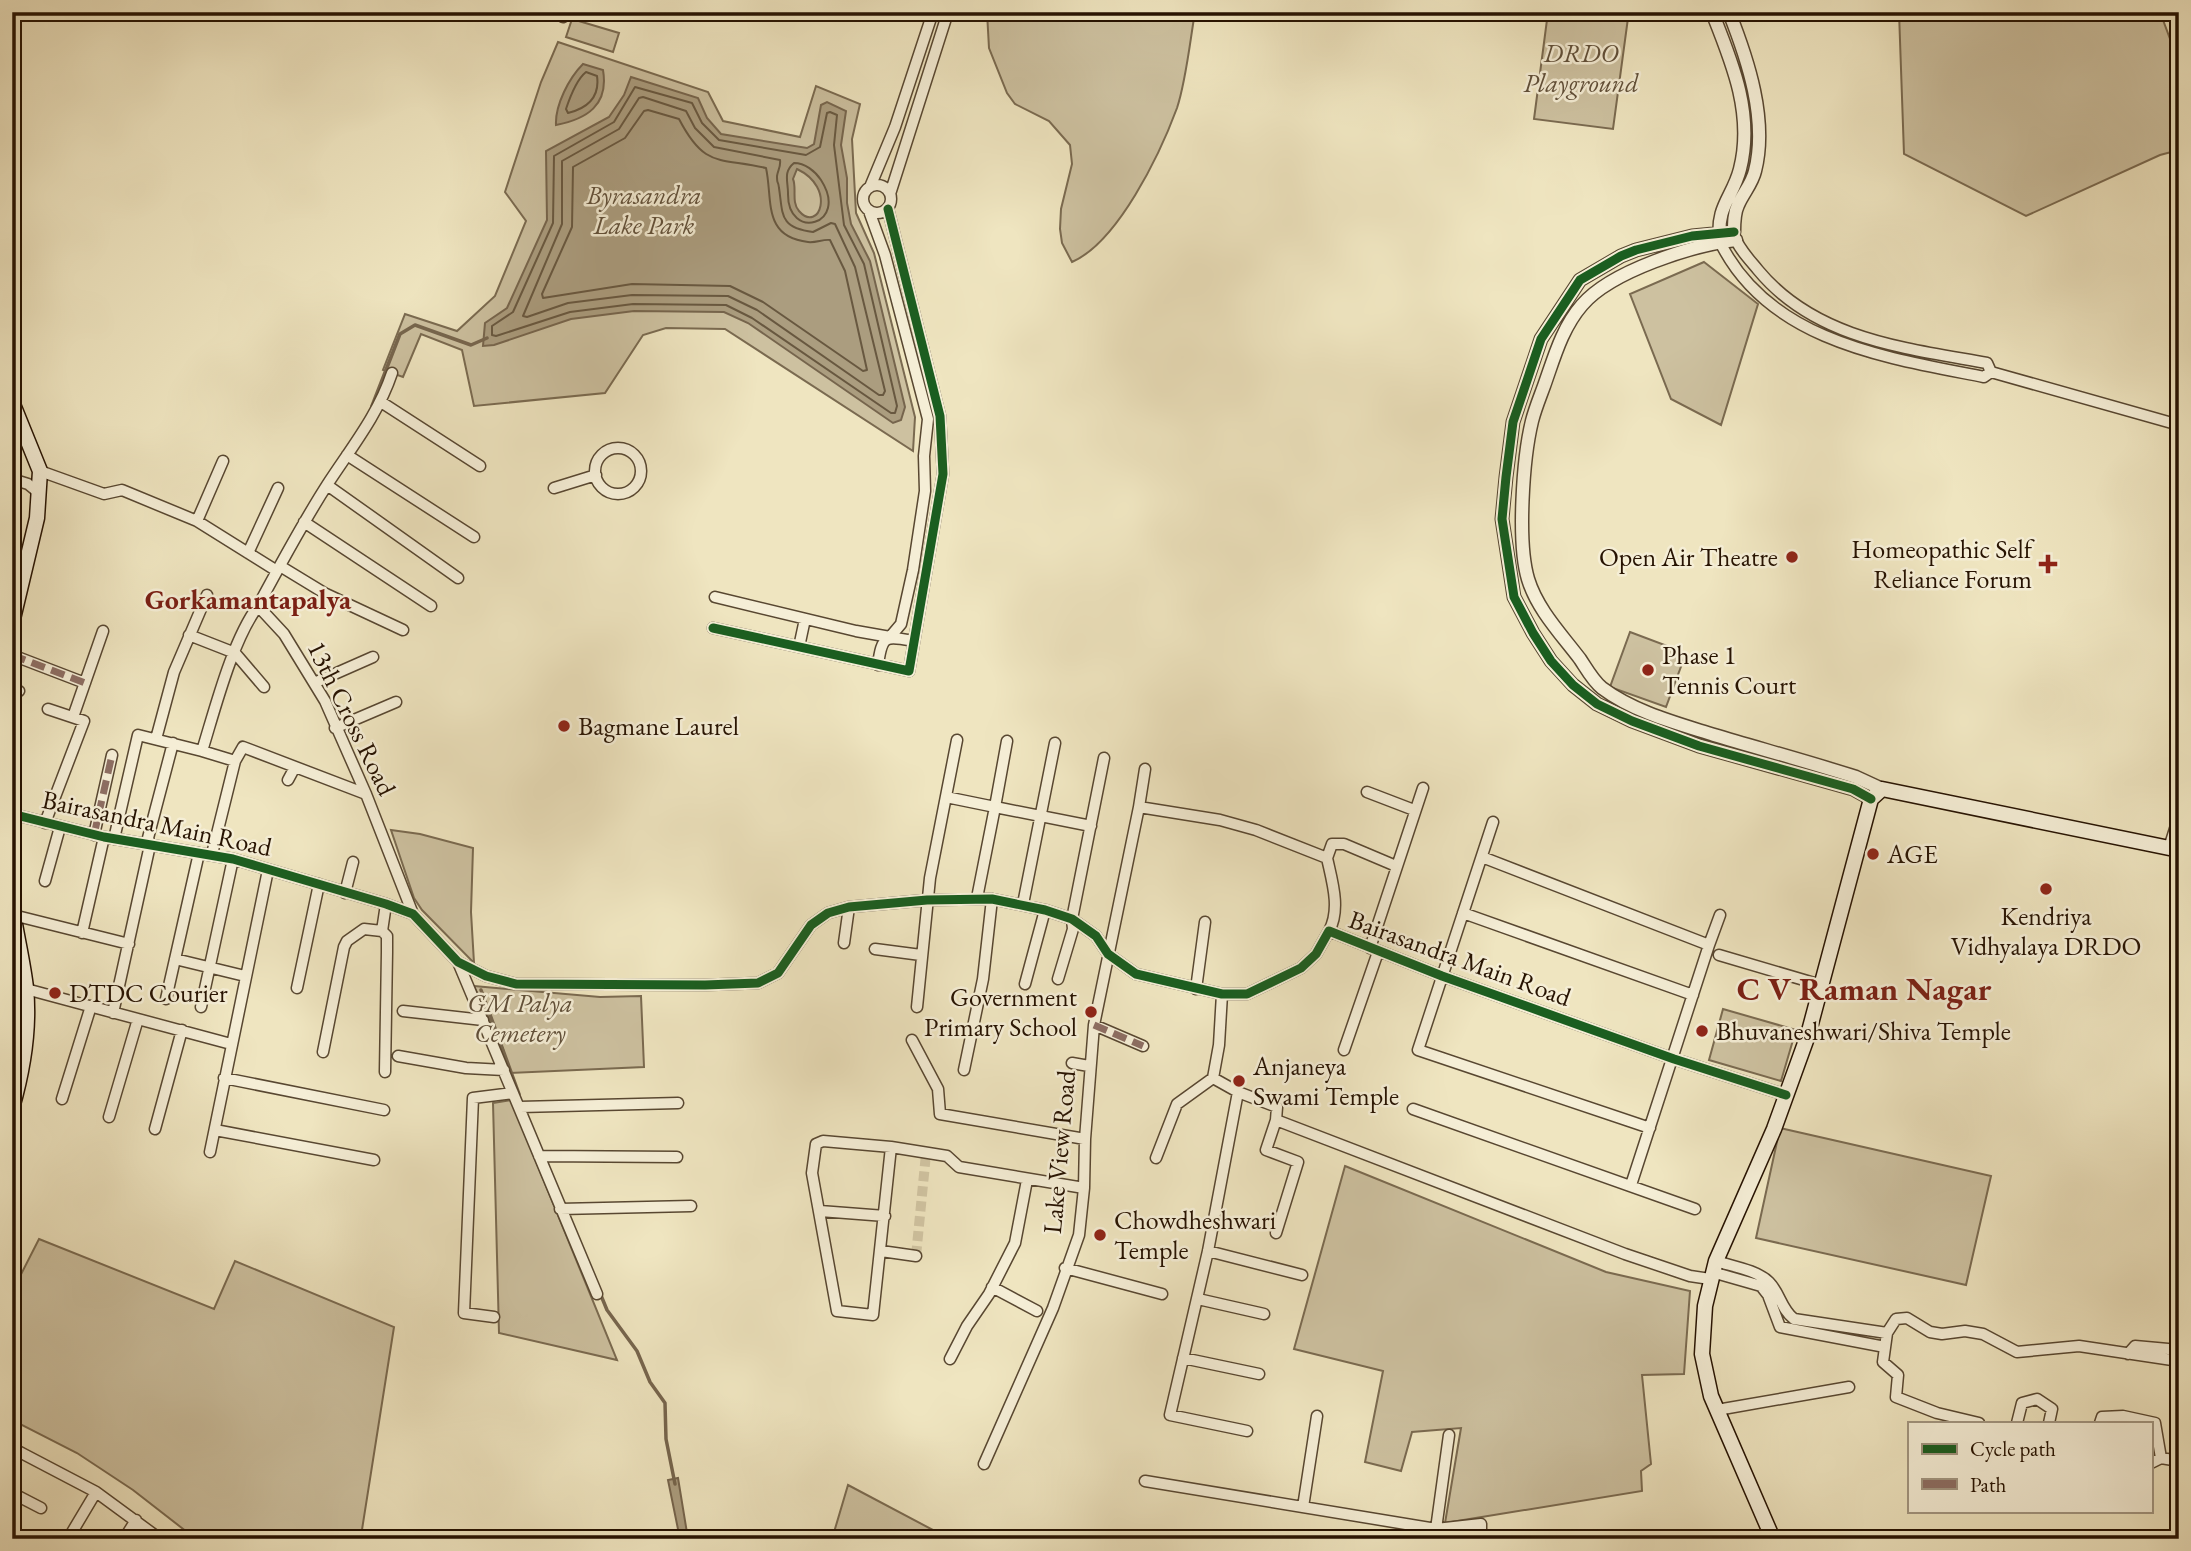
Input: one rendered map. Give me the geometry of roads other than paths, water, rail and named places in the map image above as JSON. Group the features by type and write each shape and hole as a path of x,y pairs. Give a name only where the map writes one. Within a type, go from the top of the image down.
{"main road":[{"path":"12,402 40,471 37,518 19,565 12,624"},
{"path":"1772,1538 1711,1396 1702,1354 1706,1306 1713,1271 1774,1129 1808,1035 1877,794 2174,849"},
{"path":"12,1108 27,1037 26,989 13,911"},
{"path":"12,937 18,1038 12,1063"}],"street":[{"path":"878,665 880,647 901,624 913,570 925,491 924,456 928,419 885,255 863,199 895,127 933,12"},
{"path":"890,194 948,12"},
{"path":"1712,12 1734,69 1743,105 1740,170 1724,202 1720,218 1720,238 1726,254 1771,304 1793,320 1854,348 1898,361 1984,377 1991,372"},
{"path":"1729,12 1745,57 1756,104 1760,141 1755,172 1749,189 1738,205 1735,236 1746,256 1778,292 1804,312 1839,329 1871,341 1987,363 1991,372"},
{"path":"869,211 877,214 888,209 892,202 884,186 870,187"},
{"path":"713,628 909,671 943,474 940,415 888,209"},
{"path":"1735,236 1692,236 1621,256 1580,281 1541,339 1513,422 1502,519 1514,597 1551,662 1573,685 1597,704 1632,721 1699,746 1877,794"},
{"path":"1720,238 1646,264 1612,281 1583,304 1554,354 1532,420 1527,457 1522,524 1528,579 1540,604 1600,687 1635,707 1703,731 1867,781 1877,794"},
{"path":"1940,368 1941,355"},
{"path":"1991,372 2179,425"},
{"path":"202,751 250,617 304,522 380,402 392,373"},
{"path":"380,402 480,466"},
{"path":"617,448 634,454 641,470 635,486 620,494 603,488 596,475 596,466 601,455 617,448"},
{"path":"347,455 474,537"},
{"path":"197,521 223,461"},
{"path":"40,471 104,494 122,490 197,521 278,569 403,630"},
{"path":"554,488 596,475"},
{"path":"12,479 28,484 39,493"},
{"path":"327,485 458,578"},
{"path":"248,553 278,488"},
{"path":"304,522 430,606"},
{"path":"156,739 174,672 207,594"},
{"path":"715,597 914,641"},
{"name":"13th Cross Road","path":"258,606 284,634 314,682 366,794 414,914"},
{"path":"799,647 805,619"},
{"path":"73,718 103,631"},
{"path":"189,635 235,653 264,687"},
{"path":"12,655 85,683"},
{"path":"314,682 373,657"},
{"path":"335,728 396,702"},
{"path":"45,823 84,721 48,709"},
{"path":"1699,746 1703,731"},
{"path":"82,933 104,837 138,735 235,761"},
{"path":"917,1007 926,900 957,740"},
{"path":"977,898 1007,741"},
{"path":"113,1013 150,845 148,838 173,743"},
{"path":"1023,904 1055,743"},
{"path":"212,855 235,761 243,747 366,794"},
{"path":"104,837 112,755"},
{"path":"1058,979 1073,929 1072,919 1104,758"},
{"path":"288,780 295,767"},
{"path":"1108,954 1145,769"},
{"path":"1344,1050 1396,866 1423,788"},
{"path":"1367,792 1414,810"},
{"path":"946,797 1091,826"},
{"path":"1139,807 1220,820 1327,858"},
{"name":"Bairasandra Main Road","path":"12,814 104,837 233,859 386,904 414,914 458,962 486,976 516,984 758,984 778,973 811,925 828,913 849,906 977,898 1023,904 1072,919 1096,936 1108,954 1136,974 1222,994 1247,994 1301,968 1316,954 1329,931 1442,976 1674,1059 1786,1095"},
{"path":"2174,849 2179,816"},
{"path":"1493,822 1418,1050 1650,1128"},
{"path":"45,881 60,827"},
{"path":"1329,931 1333,924 1335,901 1327,858 1332,844 1344,844 1396,866"},
{"path":"166,999 199,853"},
{"path":"1482,857 1709,945"},
{"path":"201,1007 233,859"},
{"path":"345,893 353,862"},
{"path":"210,1152 268,870"},
{"path":"297,988 319,884"},
{"path":"964,1070 983,979 992,899"},
{"path":"382,931 386,904"},
{"path":"845,943 849,906"},
{"path":"1025,984 1045,910"},
{"path":"13,911 82,933 129,944"},
{"path":"1463,913 1693,995"},
{"path":"1630,1185 1720,915"},
{"path":"1196,989 1206,922"},
{"path":"323,1052 344,947 347,941 363,929 382,931 387,936 385,1072"},
{"path":"875,949 921,955"},
{"name":"Lake View Road","path":"984,1464 1053,1308 1065,1268 1079,1235 1084,1188 1089,1066 1108,954"},
{"path":"1719,955 1821,985"},
{"path":"175,959 245,976"},
{"path":"458,962 597,1294"},
{"path":"26,989 231,1044"},
{"path":"1156,1158 1177,1104 1213,1078 1219,1045 1222,994"},
{"path":"62,1099 92,1006"},
{"path":"403,1011 483,1020"},
{"path":"108,1117 138,1019"},
{"path":"1094,1025 1143,1046"},
{"path":"155,1129 182,1030"},
{"path":"912,1040 938,1089 940,1114 1085,1139"},
{"path":"398,1056 466,1068 504,1070"},
{"path":"1072,1063 1089,1066"},
{"path":"1213,1078 1238,1092 1277,1107 1276,1120 1266,1150 1298,1162 1276,1233"},
{"path":"224,1079 384,1110"},
{"path":"1238,1092 1198,1299 1170,1415 1247,1431"},
{"path":"494,1317 464,1313 473,1098 513,1093"},
{"path":"520,1107 678,1103"},
{"path":"1413,1109 1695,1209"},
{"path":"1276,1120 1625,1254 1690,1276 1713,1271 1753,1273 1769,1281 1787,1314 1794,1319 1887,1333"},
{"path":"215,1130 374,1160"},
{"path":"905,1154 885,1216 873,1315 837,1311 812,1173 816,1144 822,1141 905,1154 947,1156 959,1167 1084,1188"},
{"path":"538,1156 677,1157"},
{"path":"950,1359 1015,1243 1027,1180"},
{"path":"560,1209 691,1206"},
{"path":"821,1211 885,1216"},
{"path":"881,1251 916,1256"},
{"path":"1208,1251 1302,1275"},
{"path":"1065,1268 1162,1294"},
{"path":"1713,1271 1761,1286 1768,1295 1780,1327 1885,1346"},
{"path":"992,1287 1037,1311"},
{"path":"1198,1299 1264,1314"},
{"path":"1969,1422 1896,1397 1898,1375 1884,1362 1887,1333 1896,1319 1908,1318 1930,1332 1942,1334 1965,1331 1983,1334 2017,1352 2079,1346 2179,1362"},
{"path":"2128,1354 2135,1346 2179,1350"},
{"path":"1184,1358 1259,1374"},
{"path":"1717,1410 1849,1387"},
{"path":"2017,1422 2022,1403 2037,1399 2052,1409 2049,1422"},
{"path":"1303,1507 1317,1416"},
{"path":"2100,1422 2102,1417 2123,1416 2150,1422"},
{"path":"2152,1422 2155,1423 2156,1461 2179,1461"},
{"path":"1436,1529 1449,1435"},
{"path":"12,1448 96,1492 160,1539"},
{"path":"1145,1481 1436,1529 1481,1524 1481,1539"},
{"path":"68,1539 96,1492"},
{"path":"12,1493 41,1508"},
{"path":"124,1539 136,1520"}],"water":[{"path":"583,64 603,70 603,93 586,114 556,125 564,92"},
{"name":"Byrasandra Lake Park","path":"631,77 698,98 707,118 721,134 807,148 814,144 821,105 827,102 846,111 841,145 847,178 847,203 851,224 870,261 905,407 901,420 893,423 748,323 724,312 634,311 571,319 494,345 483,346 485,323 507,308 547,220 546,151 609,117 624,95","holes":["797,169 817,187 820,197 818,213 813,217 806,217 799,211 795,199 793,179"]},
{"path":"678,1478 688,1539 680,1539 668,1480"}],"waterway":[{"path":"372,406 400,334 415,325 471,345 487,338"},
{"path":"481,990 519,1094"},
{"path":"600,1293 607,1310 637,1351 650,1382 665,1403 666,1439 675,1484"}],"tunnel":[{"path":"916,1256 926,1154"}],"place":[{"name":"Open Air Theatre","path":"1792,557"},
{"name":"Homeopathic Self Reliance Forum","path":"2048,564"},
{"name":"Phase 1 Tennis Court","path":"1648,670"},
{"name":"Bagmane Laurel","path":"564,726"},
{"name":"AGE","path":"1873,854"},
{"name":"Kendriya Vidhyalaya DRDO","path":"2046,889"},
{"name":"DTDC Courier","path":"55,993"},
{"name":"Government Primary School","path":"1091,1012"},
{"name":"Bhuvaneshwari/Shiva Temple","path":"1702,1031"},
{"name":"Anjaneya Swami Temple","path":"1239,1081"},
{"name":"Chowdheshwari Temple","path":"1100,1235"}],"district":[{"name":"Gorkamantapalya","path":"248,599"},
{"name":"C V Raman Nagar","path":"1864,988"}],"park label":[{"name":"DRDO Playground","path":"1581,68"},
{"name":"GM Palya Cemetery","path":"520,1018"}]}
